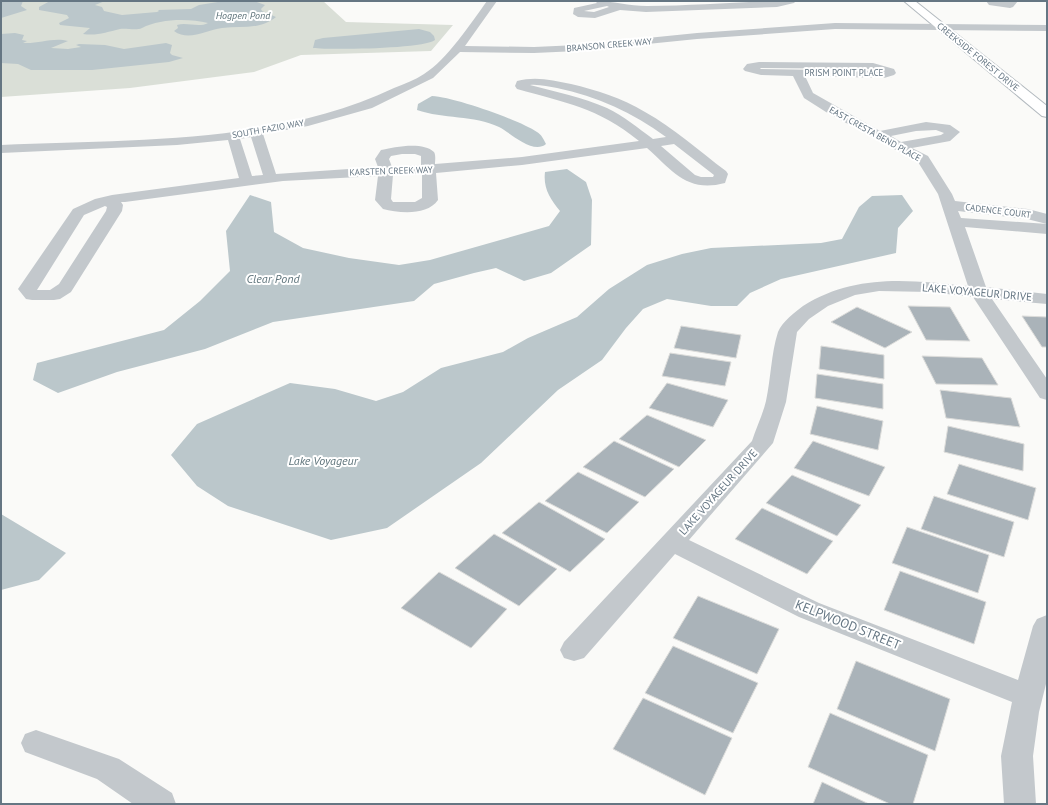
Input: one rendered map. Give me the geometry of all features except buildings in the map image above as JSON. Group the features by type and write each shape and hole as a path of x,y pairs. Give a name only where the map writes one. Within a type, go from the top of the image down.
{"main road":[{"name":"CREEKSIDE FOREST DRIVE","path":"909,1 1047,113"}],"street":[{"name":"SOUTH FAZIO WAY","path":"1,148 177,141 233,136 308,122 368,105 429,76 456,48 492,1"},
{"path":"619,7 595,15 578,14 577,10 602,2 619,7 646,9 777,4 791,1"},
{"path":"991,1 992,3 1002,5 1010,5 1013,1"},
{"name":"BRANSON CREEK WAY","path":"456,48 534,50 578,48 762,32 816,31 841,34 865,29 943,30 1047,28"},
{"name":"PRISM POINT PLACE","path":"759,65 873,66 890,71 890,73 884,75 797,73 761,72 749,69 751,66 759,65"},
{"name":"EAST CRESTA BEND PLACE","path":"797,73 808,95 830,109 923,159 945,194 979,292 988,308 1047,394"},
{"path":"532,81 544,82 590,94 623,106 652,121 675,140 721,174 720,180 712,183 698,182 690,178 649,144 604,111 572,100 521,86 521,83 532,81"},
{"path":"878,135 932,126 949,129 953,132 945,138 898,146"},
{"path":"256,132 271,179"},
{"path":"233,136 247,182"},
{"name":"KARSTEN CREEK WAY","path":"106,201 115,204 114,211 65,288 54,295 32,295 27,289 78,212 90,205 106,201 271,179 320,174 428,169 547,158 675,140"},
{"path":"402,150 417,150 428,154 430,200 424,205 406,209 388,206 383,200 386,171 382,160 386,153 402,150"},
{"name":"CADENCE COURT","path":"949,205 1028,214 1047,219"},
{"name":"CADENCE COURT","path":"954,222 1047,229"},
{"name":"LAKE VOYAGEUR DRIVE","path":"574,650 762,443 776,402 788,331 802,315 822,302 852,290 879,286 930,287 1047,299"},
{"name":"KELPWOOD STREET","path":"672,542 809,610 1028,696"},
{"path":"1020,804 1017,756 1028,696 1047,626"},
{"path":"36,743 108,770 160,804"}],"shaded area":[{"path":"1,1 323,1 346,22 453,25 431,51 301,55 254,72 130,88 1,97"}],"water":[{"path":"1,1 23,1 21,6 27,10 1,18"},
{"name":"Hogpen Pond","path":"50,1 105,1 95,5 102,7 104,11 122,15 157,12 159,11 158,10 191,9 199,5 224,1 254,1 265,5 261,9 262,11 276,17 257,26 222,28 192,35 180,34 174,31 178,28 177,25 181,24 201,25 208,23 192,20 174,20 149,25 140,29 120,29 102,33 83,34 90,28 60,25 59,23 69,18 67,15 39,10 39,7"},
{"path":"419,29 430,32 434,36 435,40 427,43 396,47 356,49 313,48 315,40 323,38"},
{"path":"15,33 24,35 22,40 27,41 23,43 35,43 51,40 68,41 51,48 68,49 81,47 76,45 79,44 105,45 124,49 166,43 172,45 170,53 172,55 183,58 169,62 92,70 31,70 18,64 1,63 1,34"},
{"path":"432,96 455,100 516,121 538,133 546,144 541,147 529,145 499,127 489,123 437,115 417,110 418,104"},
{"name":"Clear Pond","path":"567,169 586,182 592,200 591,245 551,273 524,281 496,268 474,273 434,284 414,301 273,322 205,349 117,372 58,393 33,380 37,363 164,330 200,301 230,271 226,231 250,195 271,202 274,232 303,248 349,258 399,265 430,260 549,226 560,211 553,202 546,188 545,172"},
{"name":"Lake Voyageur","path":"902,195 913,211 898,228 896,253 781,279 750,293 737,306 711,306 667,299 643,309 626,328 602,360 558,390 481,463 387,528 331,540 228,506 197,486 171,455 197,424 290,383 335,389 376,401 403,392 441,368 503,352 528,338 577,317 609,289 647,265 682,254 711,248 821,243 842,239 859,207 872,196"},
{"path":"1,514 66,553 39,580 1,590"}]}
